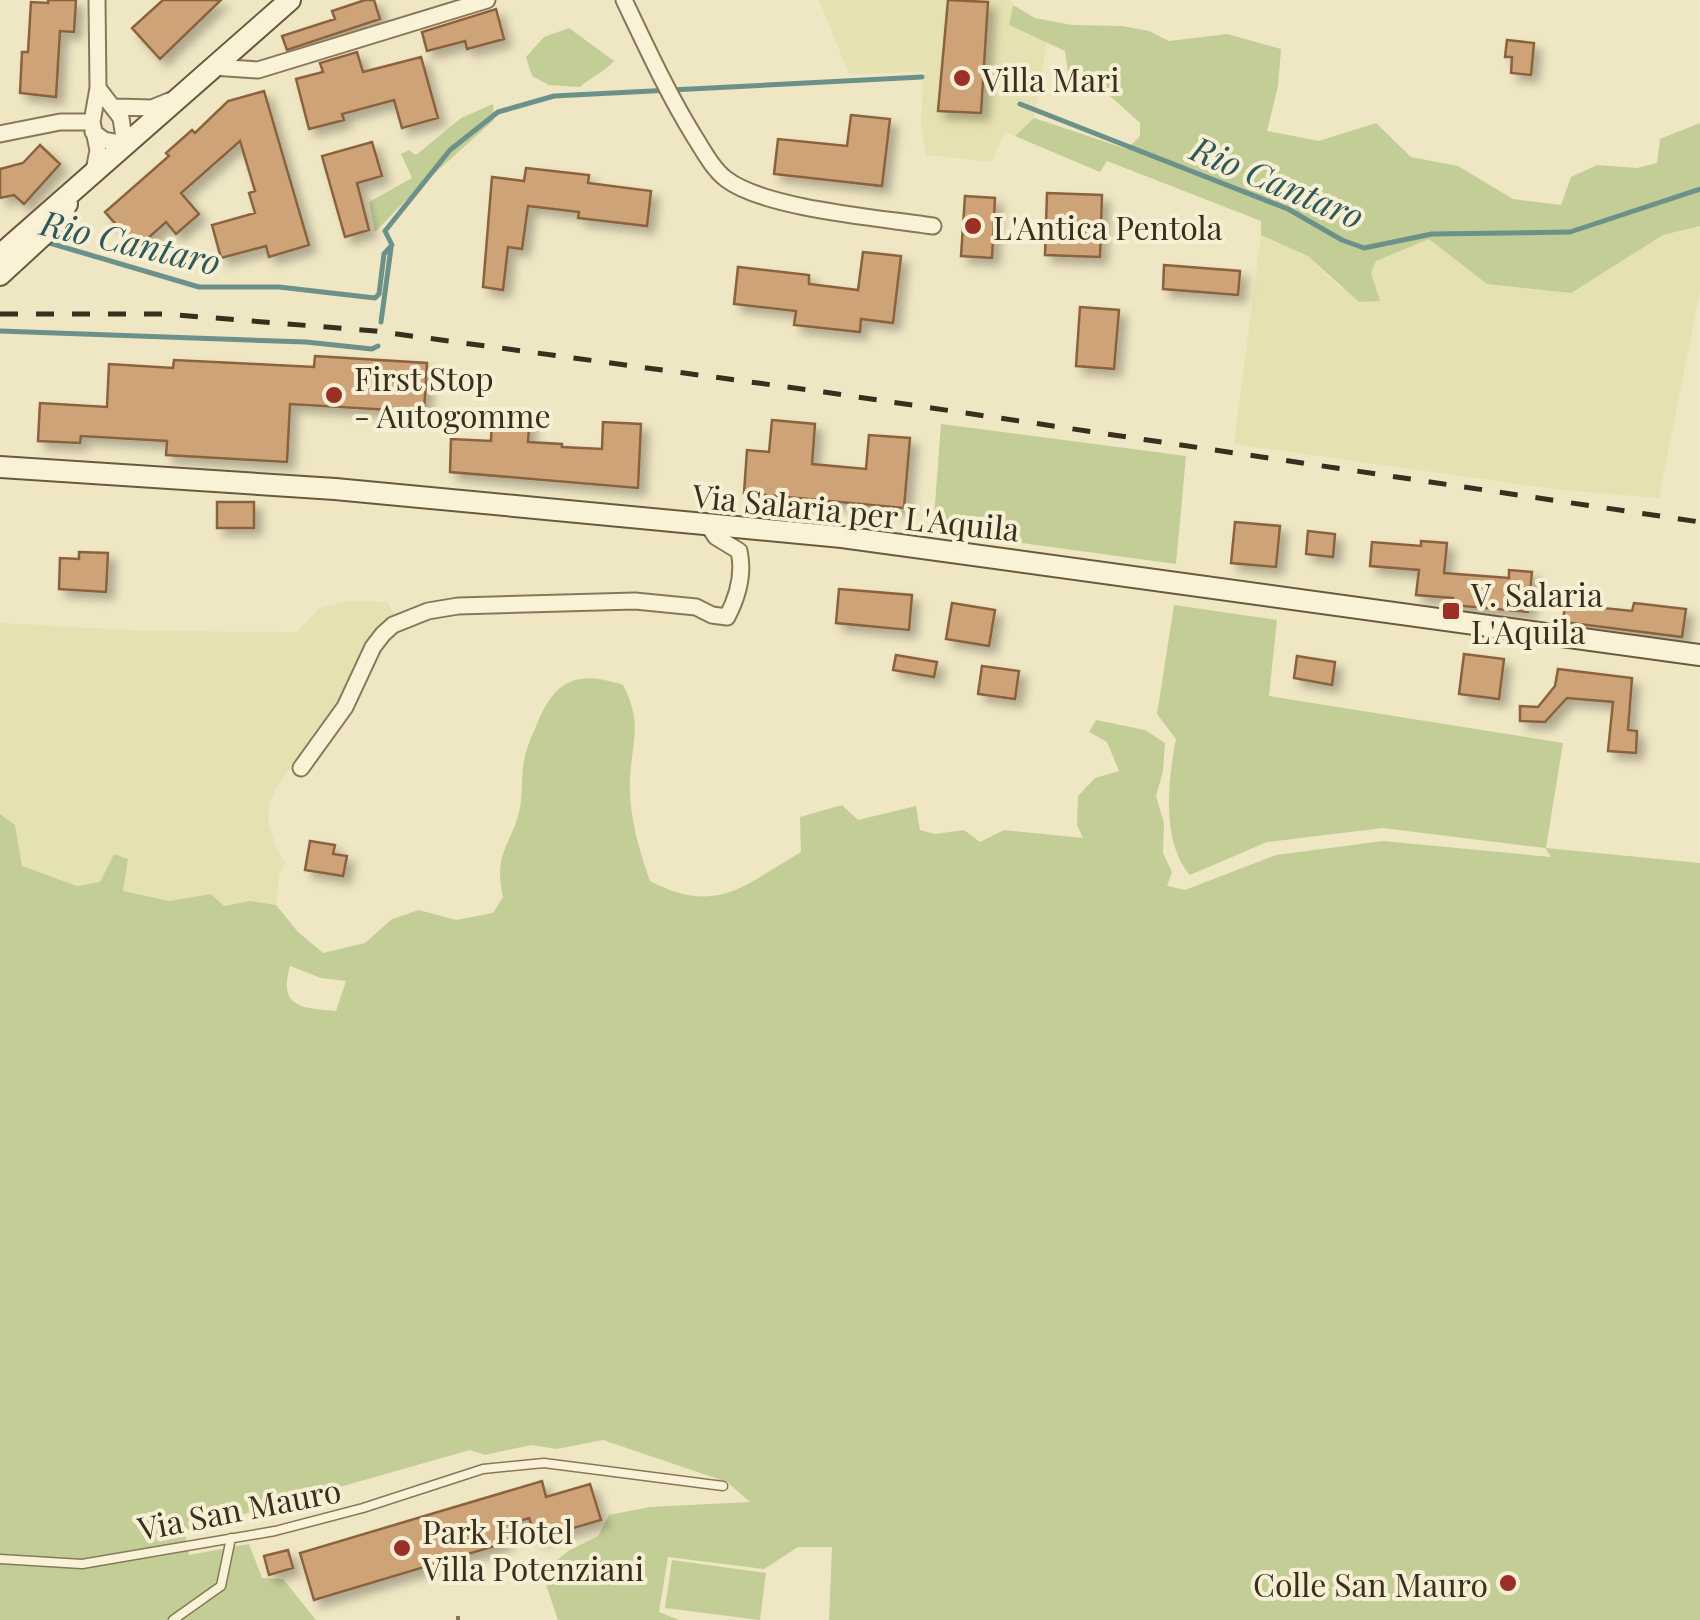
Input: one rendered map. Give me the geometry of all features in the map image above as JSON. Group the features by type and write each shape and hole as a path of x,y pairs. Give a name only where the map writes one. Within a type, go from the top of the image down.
{"main road":[{"path":"0,275 10,252 45,223 88,176 290,0"},
{"name":"Via Salaria per L'Aquila","path":"0,467 335,489 946,549 1700,655"}],"street":[{"path":"88,176 98,150 92,127 98,88 96,0"},
{"path":"212,68 258,70 487,0"},
{"path":"624,0 668,93 725,178 750,193 779,201 933,226"},
{"path":"0,134 60,122 92,127 104,140 125,144 116,108 98,88"},
{"path":"116,108 152,108 177,98"},
{"path":"301,768 345,707 383,634 393,625 428,611 458,606 635,601 696,607 712,615 727,616 735,601 739,550 716,537 708,524"}],"lane":[{"name":"Via San Mauro","path":"0,1559 82,1564 231,1538 363,1508 482,1469 544,1463 723,1486"},
{"path":"173,1620 221,1586 231,1538"}],"shaded area":[{"path":"819,0 1010,0 1013,5 1009,25 1047,41 1034,118 1015,136 1005,132 992,162 926,155 921,124 924,72 849,74"},
{"path":"1700,226 1700,291 1659,498 1553,489 1234,444 1261,235 1308,256 1341,289 1371,273 1376,261 1430,239 1487,284 1571,293 1663,235"},
{"path":"345,601 387,602 396,617 339,707 277,786 269,804 268,823 285,863 279,876 276,905 250,901 224,906 211,894 169,901 123,891 114,854 100,882 76,886 22,866 15,825 0,814 0,623 144,631 297,632 319,609"}],"green space":[{"path":"1013,5 1035,18 1072,25 1122,26 1149,31 1169,41 1227,34 1281,49 1278,86 1267,131 1319,141 1376,123 1411,157 1458,166 1513,199 1561,205 1571,177 1597,165 1637,168 1657,163 1660,139 1700,123 1700,226 1663,235 1571,293 1487,284 1429,239 1376,261 1371,273 1380,301 1359,302 1308,256 1261,235 1261,221 1107,161 1100,172 1015,136 1034,118 1127,149 1140,136 1140,123 1109,95 1069,80 1065,51 1009,25"},
{"path":"569,28 614,61 580,87 549,85 532,76 526,57 544,37"},
{"path":"493,104 494,120 375,232 369,202 412,178 401,154 409,150 416,155 461,118"},
{"path":"941,424 1186,456 1176,564 933,531"},
{"path":"1174,605 1277,620 1269,696 1563,743 1546,848 1700,863 1700,1620 829,1620 832,1547 798,1547 764,1569 668,1557 659,1612 679,1620 558,1620 542,1573 568,1551 598,1536 609,1515 650,1507 750,1502 727,1482 603,1440 557,1449 531,1445 485,1455 470,1450 184,1531 189,1555 249,1544 262,1578 283,1579 316,1620 0,1620 0,814 15,825 22,866 77,886 100,882 114,854 128,859 123,891 169,901 211,894 224,906 250,901 276,905 298,932 323,953 365,943 392,919 419,910 456,920 493,913 503,897 502,859 520,808 524,761 533,733 560,688 593,678 623,685 633,711 631,805 650,881 694,896 729,892 801,852 800,817 842,805 858,820 916,806 920,830 935,834 964,830 980,842 1004,830 1083,838 1077,825 1078,796 1095,778 1119,771 1107,742 1089,732 1096,720 1145,730 1165,743 1156,796 1164,823 1163,853 1172,872 1167,886 1185,890 1276,855 1383,841 1551,857 1545,848 1383,828 1267,842 1190,875 1174,846 1169,810 1176,739 1157,714","holes":["290,966 321,978 346,981 336,1011 303,1007 290,998"]},
{"path":"672,1560 766,1573 760,1620 665,1608"}],"building":[{"path":"76,0 74,32 60,31 56,97 20,93 22,52 28,52 31,2"},
{"path":"163,0 221,0 160,59 132,28"},
{"path":"374,0 380,19 287,50 282,36 335,19 332,11"},
{"name":"Villa Mari","path":"948,0 988,2 981,113 938,111"},
{"path":"496,9 504,39 467,49 465,41 427,51 422,32"},
{"path":"1507,40 1534,43 1531,75 1511,73 1512,57 1505,57"},
{"path":"357,52 363,72 421,57 438,118 402,128 394,100 342,114 344,120 309,129 296,79 323,72 320,63"},
{"path":"264,91 309,245 269,257 266,246 221,258 212,225 255,213 249,193 255,191 240,141 181,193 199,214 176,234 166,222 137,248 105,212 228,101"},
{"path":"851,115 890,119 882,186 774,174 778,139 847,146"},
{"path":"372,142 382,176 357,183 369,230 345,237 322,156"},
{"path":"40,145 60,164 24,204 14,195 0,198 0,169 23,163"},
{"path":"526,168 589,175 588,183 651,191 647,226 578,218 579,212 528,206 522,249 508,247 503,290 483,287 492,177 524,181"},
{"path":"1047,193 1102,195 1100,257 1045,255"},
{"path":"965,196 995,198 992,258 961,256"},
{"path":"863,252 901,256 893,323 861,319 860,332 794,325 796,311 734,304 738,267 809,275 809,284 858,290"},
{"path":"1164,265 1240,271 1238,295 1163,289"},
{"path":"1080,307 1119,310 1114,369 1076,366"},
{"path":"315,356 427,363 424,412 290,404 287,462 166,455 167,441 81,436 80,443 38,441 40,403 107,407 109,364 173,368 174,360 314,367"},
{"path":"492,412 530,414 528,442 562,447 602,449 603,422 641,424 638,488 450,472 451,439 491,441"},
{"path":"772,420 815,424 812,464 866,469 869,435 910,438 904,508 744,493 747,450 769,452"},
{"path":"217,502 254,502 254,528 217,528"},
{"path":"1235,522 1280,526 1276,567 1231,563"},
{"path":"1308,531 1335,534 1333,557 1306,554"},
{"path":"1421,541 1447,543 1444,573 1509,578 1509,570 1532,572 1528,612 1452,605 1453,598 1416,595 1419,570 1370,566 1372,542 1421,546"},
{"path":"79,552 108,553 106,592 59,589 60,558 79,559"},
{"path":"839,589 912,595 909,630 836,623"},
{"path":"952,603 995,610 989,646 946,639"},
{"path":"1634,603 1686,609 1682,637 1563,622 1565,604 1632,611"},
{"path":"1464,654 1504,659 1499,699 1459,694"},
{"path":"896,655 937,662 934,677 893,670"},
{"path":"1297,656 1335,662 1332,685 1294,678"},
{"path":"982,666 1019,671 1015,699 978,694"},
{"path":"1558,669 1632,678 1628,730 1637,731 1636,753 1608,751 1613,702 1567,698 1545,722 1520,721 1520,706 1538,707 1555,686"},
{"path":"310,841 335,845 333,854 347,856 343,876 305,870"},
{"name":"Park Hotel Villa Potenziani","path":"542,1481 546,1497 590,1484 601,1520 536,1539 529,1518 500,1527 505,1543 314,1600 300,1553"},
{"path":"288,1550 293,1568 269,1575 264,1556"}],"waterway":[{"name":"Rio Cantaro","path":"46,242 199,287 279,287 375,298 379,294 384,254 392,245 385,231 450,150 498,112 554,96 922,77"},
{"name":"Rio Cantaro","path":"1020,104 1288,209 1364,248 1432,234 1570,232 1700,189"},
{"name":"Rio Cantaro","path":"381,322 391,248"},
{"name":"Rio Cantaro","path":"0,331 306,342 372,349 378,346"}],"railway":[{"path":"0,314 165,314 375,331 824,392 1700,522"}],"place":[{"name":"Villa Mari","path":"962,78"},
{"name":"L'Antica Pentola","path":"973,226"},
{"name":"First Stop - Autogomme","path":"334,395"},
{"name":"V. Salaria L'Aquila","path":"1451,611"},
{"name":"Park Hotel Villa Potenziani","path":"402,1548"},
{"name":"Colle San Mauro","path":"1508,1583"}]}
